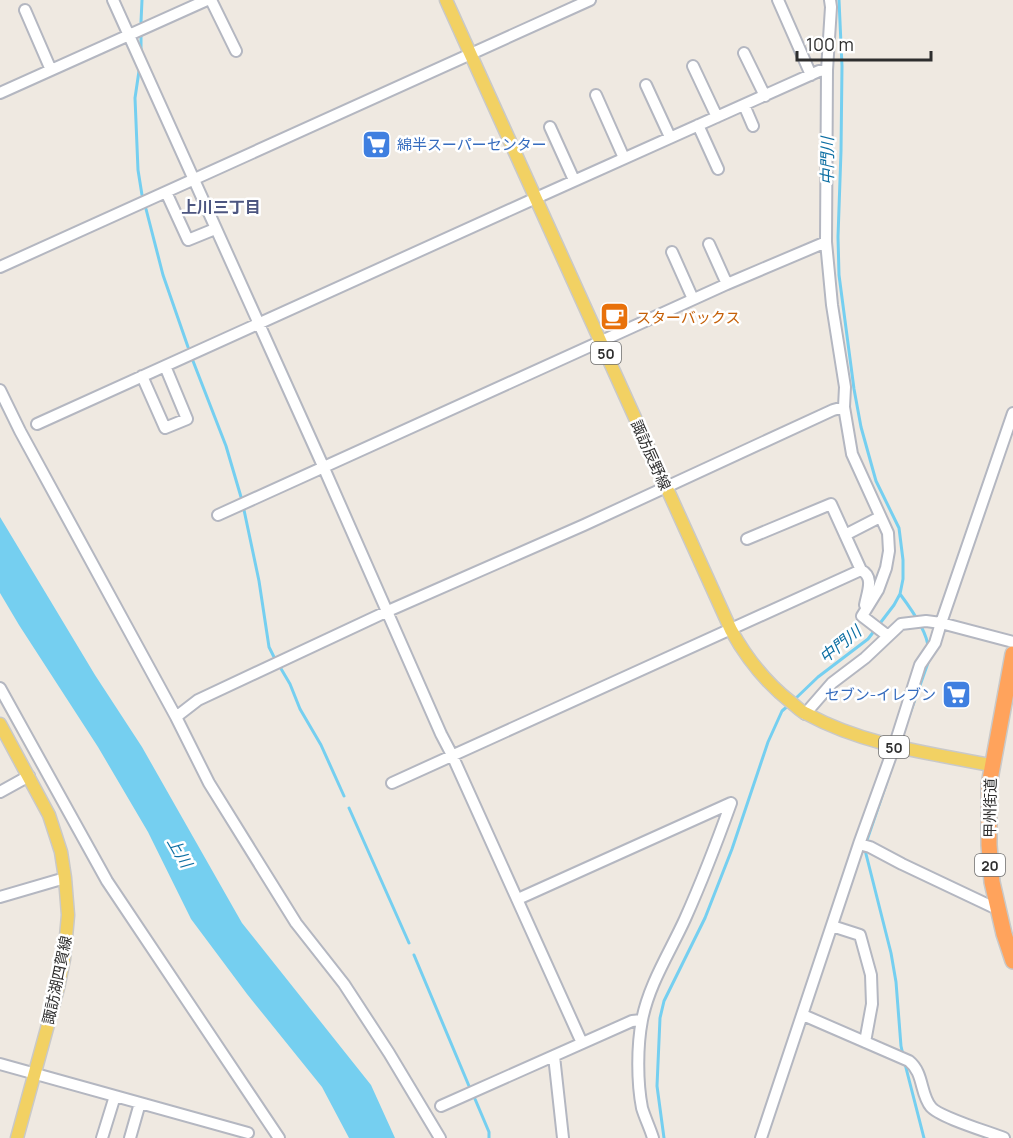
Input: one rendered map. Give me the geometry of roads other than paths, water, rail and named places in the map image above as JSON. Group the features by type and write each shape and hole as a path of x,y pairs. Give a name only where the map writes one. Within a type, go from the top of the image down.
{"highway":[{"name":"甲州街道","path":"1013,654 989,785 989,845 992,882 997,909 1013,962"}],"main road":[{"name":"諏訪辰野線","path":"446,0 740,647 760,674 804,713 851,733 894,747 992,765"},
{"name":"諏訪湖四賀線","path":"0,725 49,814 61,852 68,915 64,959 51,1017 17,1138"}],"street":[{"path":"113,0 441,734 582,1043"},
{"path":"0,93 209,0 236,51"},
{"path":"0,267 590,0"},
{"path":"778,0 811,75"},
{"path":"830,0 826,70 826,242 832,305 845,387 844,407 852,454 888,533 889,551 886,567 866,614"},
{"path":"25,10 51,70"},
{"path":"744,53 765,96"},
{"path":"693,66 717,117"},
{"path":"37,424 574,180 819,71 826,70"},
{"path":"646,85 670,137"},
{"path":"596,95 624,158"},
{"path":"744,105 753,126"},
{"path":"698,125 718,169"},
{"path":"550,127 574,180"},
{"path":"166,192 188,240 215,229"},
{"path":"218,515 693,299 826,242"},
{"path":"709,244 727,284"},
{"path":"672,252 693,299"},
{"path":"142,376 165,428 187,419 165,366"},
{"path":"0,390 20,431 176,717 209,783 296,923 344,984 396,1064 440,1138"},
{"path":"176,717 198,700 388,611 844,407"},
{"path":"761,1138 832,926 863,845 920,665 935,643 1013,413"},
{"path":"747,539 831,504 861,570 869,576 866,614 886,634"},
{"path":"845,535 879,517"},
{"path":"392,783 861,570"},
{"path":"804,713 832,683 865,658 886,634 901,624 924,621 941,623 1013,642"},
{"path":"0,688 107,881 279,1138"},
{"path":"0,792 29,776"},
{"path":"518,899 731,803 690,909 651,989 642,1020 639,1081 643,1108 653,1138"},
{"path":"863,845 997,909"},
{"path":"0,897 65,878"},
{"path":"832,926 860,935 871,975 872,1004 865,1042"},
{"path":"803,1015 909,1061 917,1070 931,1108 942,1115 1004,1138"},
{"path":"441,1106 632,1020 642,1020"},
{"path":"554,1056 563,1138"},
{"path":"0,1064 247,1136"},
{"path":"102,1138 115,1096"},
{"path":"130,1138 140,1103"}],"water":[{"name":"上川","path":"0,517 95,675 142,747 242,923 371,1085 395,1138 349,1138 322,1087 247,994 191,919 148,832 98,747 0,593"}],"waterway":[{"path":"141,22 142,0"},
{"name":"中門川","path":"795,699 818,677 868,639 894,605 900,594 903,579 899,528 876,481 861,427 839,275 842,66 839,0"},
{"path":"141,35 141,51"},
{"path":"139,71 135,98 138,170 142,195"},
{"path":"146,209 163,275 188,347"},
{"path":"193,361 226,446 241,497"},
{"path":"244,510 259,581 269,647 274,657"},
{"path":"900,594 922,627 928,648"},
{"path":"908,719 929,660"},
{"path":"280,667 300,709 321,745 344,796"},
{"name":"中門川","path":"664,1138 657,1086 660,1018 664,1001 705,918 732,849 768,742 782,711 790,704"},
{"path":"866,843 893,764"},
{"path":"349,808 409,943"},
{"path":"865,850 891,953 903,1055"},
{"path":"414,955 469,1086"},
{"path":"905,1064 924,1138"},
{"path":"475,1099 489,1132 489,1138"}],"place":[{"name":"綿半スーパーセンター","path":"376,144"},
{"name":"スターバックス","path":"615,317"},
{"name":"セブン-イレブン","path":"957,694"}],"district":[{"name":"上川三丁目","path":"221,207"}]}
